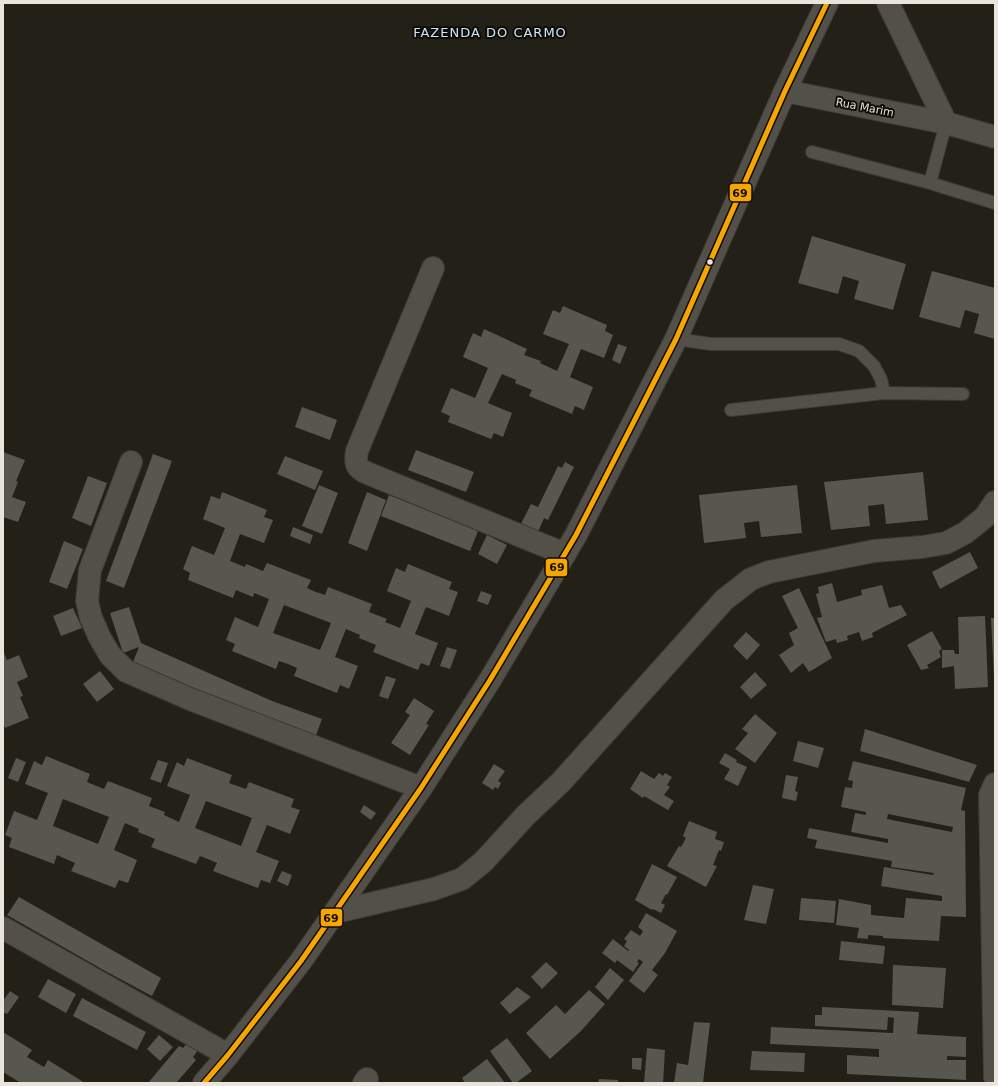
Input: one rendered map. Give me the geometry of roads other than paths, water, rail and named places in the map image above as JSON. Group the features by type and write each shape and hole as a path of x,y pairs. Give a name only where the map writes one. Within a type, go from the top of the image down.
{"street":[{"path":"204,1083 228,1055 301,961 421,788 490,680 576,535 676,339 785,91 826,3"},
{"path":"888,3 946,123"},
{"name":"Rua Marim","path":"785,91 946,123 995,137"},
{"path":"433,268 357,451 355,460 357,466 360,470 565,554"},
{"path":"131,462 90,570 87,601 91,618 110,655 126,671 190,699 421,788"},
{"path":"336,912 434,889 462,879 483,862 526,816 561,782 724,600 751,579 769,572 874,551 946,543 965,533 985,517 995,502"},
{"path":"995,784 990,795 990,809 995,1077"},
{"path":"3,928 228,1055"}],"lane":[{"path":"930,183 946,123"},
{"path":"812,152 930,183 995,203"},
{"path":"676,339 711,344 839,344 859,350 874,366 881,379 884,393"},
{"path":"731,410 884,393 963,394"}],"district":[{"name":"FAZENDA DO CARMO","path":"490,32"}]}
